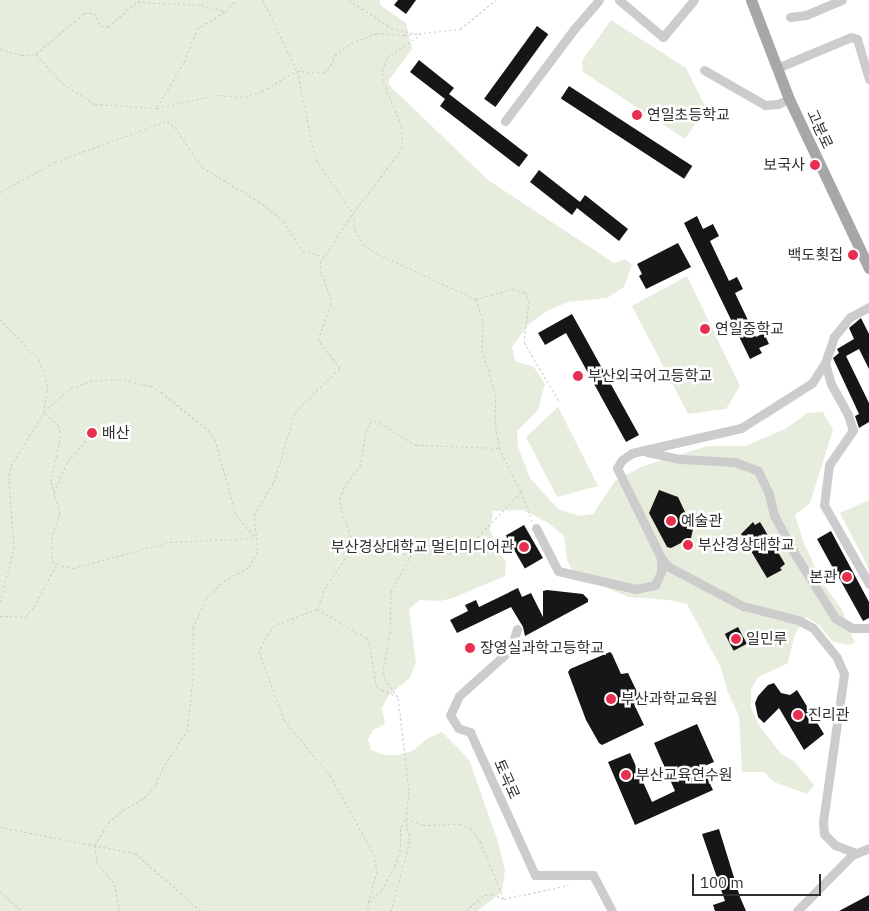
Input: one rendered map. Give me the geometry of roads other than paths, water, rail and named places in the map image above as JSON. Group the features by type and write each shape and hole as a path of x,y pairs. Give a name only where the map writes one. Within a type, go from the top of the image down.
{"main road":[{"name":"고분로","path":"751,0 789,99 869,268"}],"street":[{"path":"505,121 574,28 599,0"},
{"path":"619,0 663,37 694,0"},
{"path":"790,17 806,15 842,0"},
{"path":"777,68 851,37 857,39 869,79"},
{"path":"704,70 765,105 778,104 789,99"},
{"path":"856,853 835,845 824,834 823,821 844,674 837,658 813,628 798,620 743,606 669,567 661,558 617,468 622,460 632,453 644,452 702,435 741,428 812,383 825,363 834,338 850,317 866,308"},
{"path":"825,363 831,384 848,415 853,430 829,465 824,504 869,584"},
{"path":"644,452 681,459 735,462 758,471 769,494 774,515 793,551 835,618 852,628 869,628"},
{"path":"536,528 558,571 636,589 655,586 661,572 661,558"},
{"name":"토곡로","path":"517,629 510,650 459,696 450,715 458,728 470,732 536,875 593,875 612,911"},
{"path":"797,911 856,853 869,848"}],"place":[{"name":"연일초등학교","path":"637,115"},
{"name":"보국사","path":"815,165"},
{"name":"백도횟집","path":"853,255"},
{"name":"연일중학교","path":"705,329"},
{"name":"부산외국어고등학교","path":"578,376"},
{"name":"배산","path":"92,433"},
{"name":"예술관","path":"671,521"},
{"name":"부산경상대학교","path":"688,545"},
{"name":"부산경상대학교 멀티미디어관","path":"524,547"},
{"name":"본관","path":"847,577"},
{"name":"일민루","path":"736,639"},
{"name":"장영실과학고등학교","path":"470,648"},
{"name":"부산과학교육원","path":"611,699"},
{"name":"진리관","path":"798,715"},
{"name":"부산교육연수원","path":"626,775"}]}
